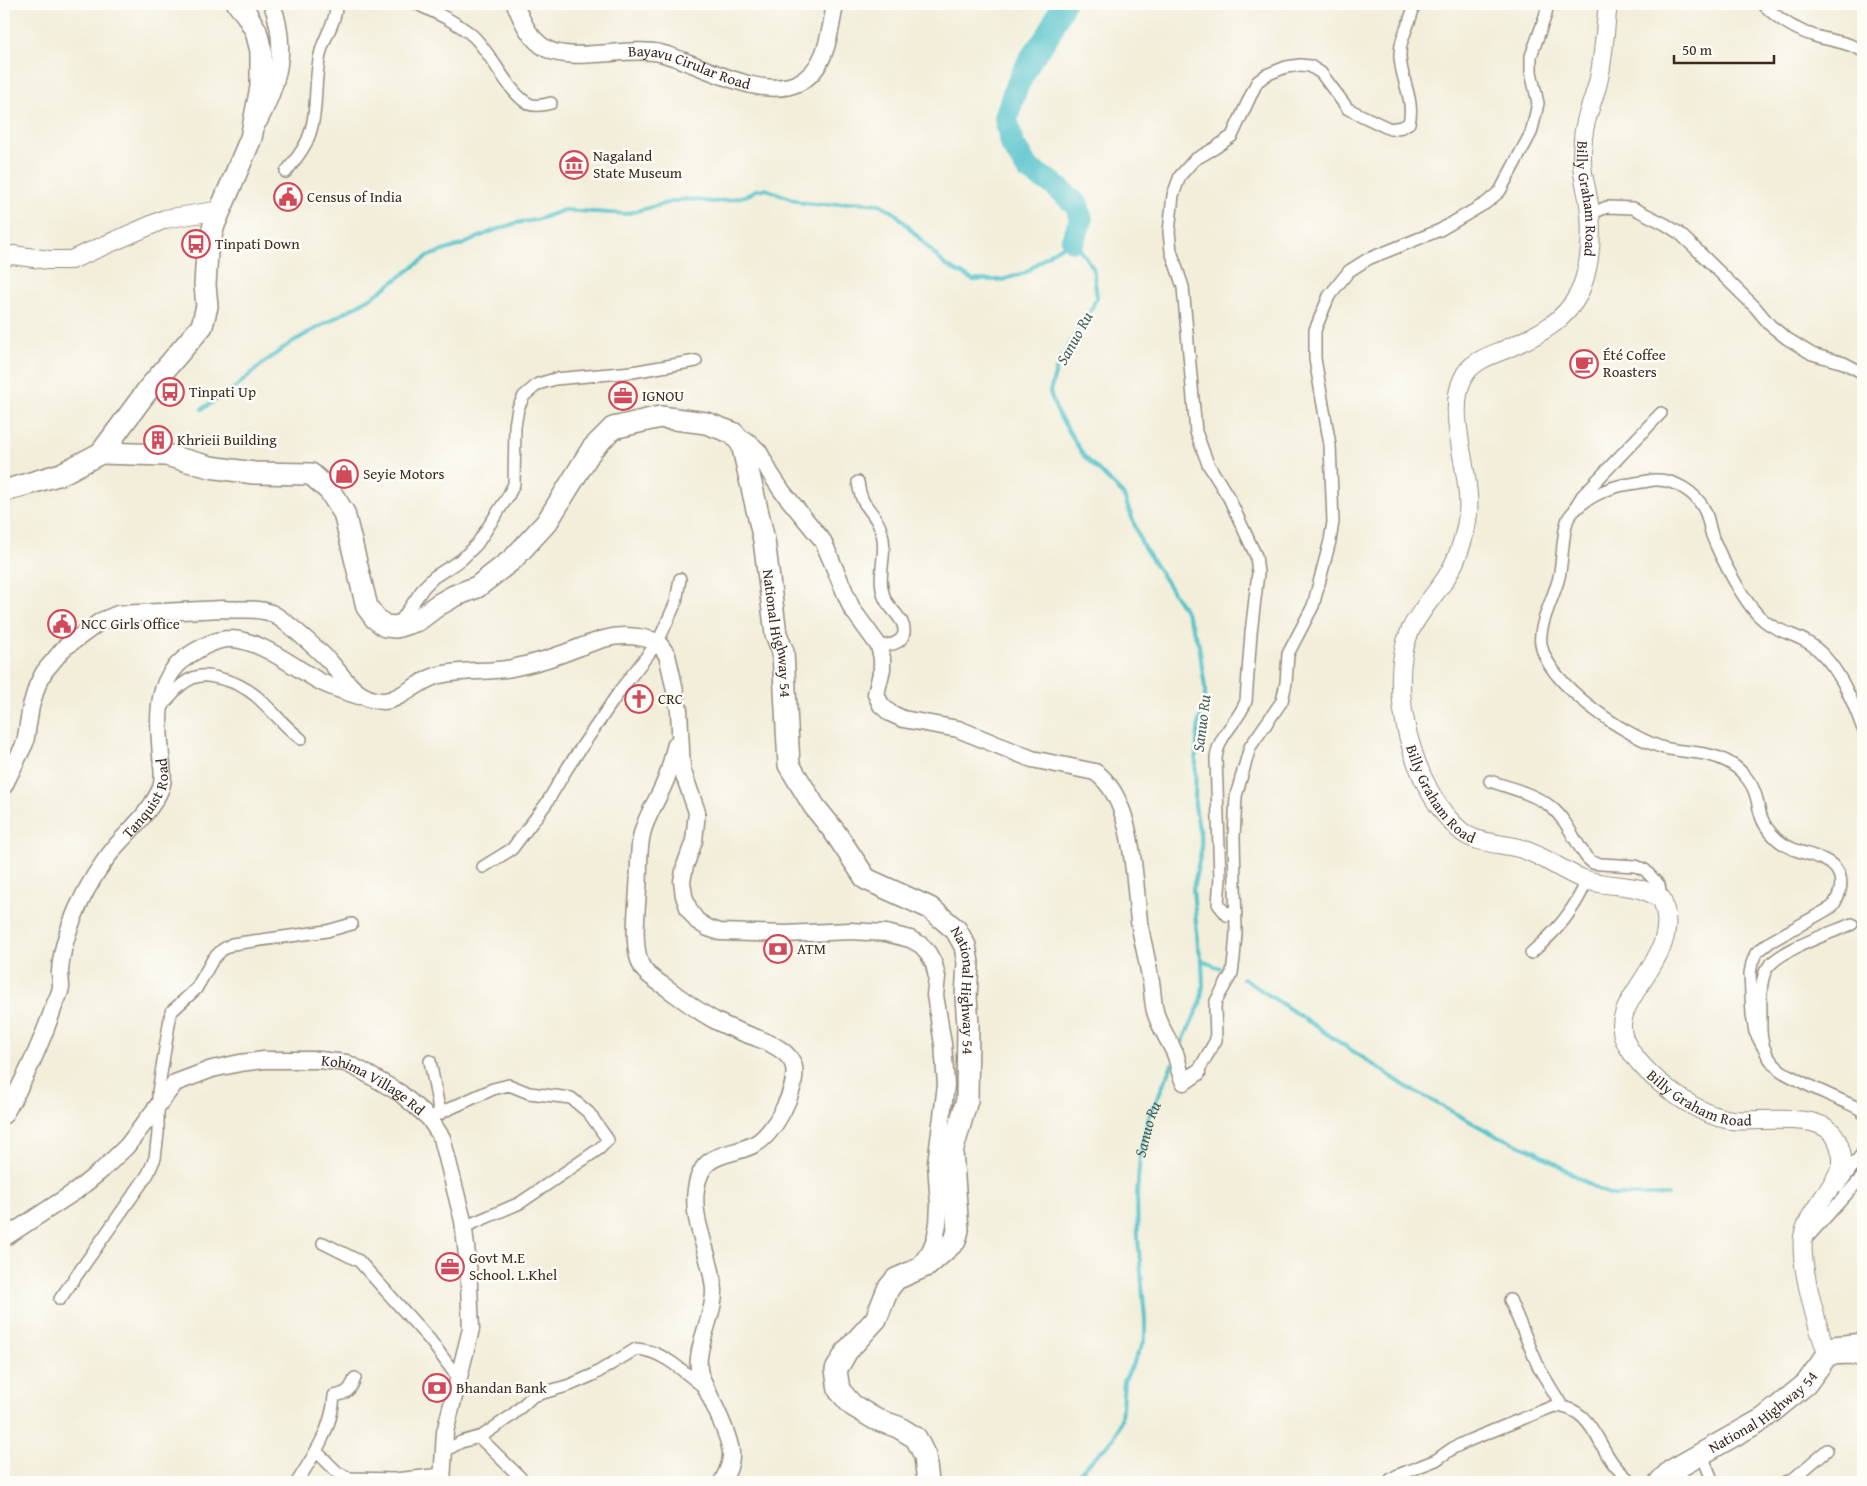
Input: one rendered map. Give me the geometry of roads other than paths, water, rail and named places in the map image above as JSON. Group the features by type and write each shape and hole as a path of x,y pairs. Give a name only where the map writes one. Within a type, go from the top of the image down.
{"highway":[{"path":"4,492 62,474 101,453 150,387 202,326 207,306 205,285 207,252 214,225 250,138 262,87 261,51 256,31 238,4"},
{"path":"101,453 166,455 210,467 254,473 311,474 329,490 344,513 367,607 380,622 386,626 396,627 418,620 454,596 477,587 513,559 547,522 592,448 613,428 660,417 706,423 733,434"},
{"name":"National Highway 54","path":"733,434 742,444 764,540 776,634 783,652 789,765 814,806 834,831 866,879 930,908 956,930 965,946 968,963 966,997 968,1025 967,1100 952,1152 958,1230 956,1241 928,1265 914,1273 896,1279 888,1288 876,1319 847,1351 836,1370 839,1390 852,1404 875,1419 898,1427 916,1438 925,1456 928,1482"},
{"name":"National Highway 54","path":"1660,1482 1672,1471 1763,1419 1806,1384 1825,1349 1863,1356"}],"main road":[{"name":"Billy Graham Road","path":"1608,4 1599,80 1588,108 1583,136 1582,171 1590,214 1591,237 1588,264 1581,288 1567,311 1552,327 1478,362 1468,369 1462,379 1458,396 1457,414 1468,498 1464,534 1456,556 1442,584 1412,627 1404,645 1401,666 1404,714 1409,739 1428,791 1438,806 1463,833 1477,840 1493,842 1536,854 1587,881 1639,888 1662,901 1665,908 1663,942 1658,957 1626,1008 1621,1024 1625,1041 1644,1067 1684,1100 1704,1112 1732,1120 1795,1120 1819,1124 1835,1136 1841,1151 1842,1166 1809,1220 1803,1234 1806,1274 1825,1349"},
{"path":"4,258 13,255 49,260 71,260 165,219 221,210"}],"street":[{"path":"250,138 271,98 278,72 279,22 272,4"},
{"path":"286,172 301,151 312,127 315,80 320,53 336,15 336,4"},
{"path":"417,4 452,22 474,38 488,53 516,94 528,104 535,106 551,103"},
{"name":"Bayavu Cirular Road","path":"515,4 528,32 547,49 556,53 658,52 755,86 783,88 799,83 812,73 818,64 827,41 835,4"},
{"path":"1235,910 1227,915 1218,904 1220,868 1216,758 1222,736 1242,712 1246,701 1258,574 1256,556 1229,498 1208,464 1196,432 1183,287 1171,251 1168,232 1172,195 1180,176 1194,160 1232,136 1256,82 1266,75 1286,68 1310,66 1321,73 1348,109 1390,129 1402,127 1408,123 1411,114 1410,101 1400,56 1402,38 1414,4"},
{"path":"733,434 750,443 759,452 782,491 823,541 852,610 879,646 882,664 876,694 881,705 890,713 903,719 958,729 1032,759 1095,772 1103,778 1117,800 1128,829 1141,930 1155,1012 1176,1057 1184,1082 1197,1074 1216,1040 1214,1016 1216,1001 1232,972 1236,933 1234,837 1236,796 1250,747 1282,701 1286,683 1288,654 1316,598 1330,541 1333,522 1330,445 1315,359 1315,330 1329,296 1349,271 1368,259 1440,230 1486,202 1500,191 1531,133 1536,117 1538,103 1531,72 1531,56 1548,4"},
{"path":"1763,4 1772,13 1792,26 1814,36 1863,50"},
{"path":"1590,214 1607,207 1633,208 1665,224 1695,248 1755,307 1770,325 1786,338 1812,354 1844,363 1863,373"},
{"path":"396,627 424,587 434,577 462,558 476,544 507,498 514,484 514,426 518,408 524,396 538,384 555,379 632,372 696,361"},
{"path":"1661,413 1582,496 1568,518 1558,580 1540,642 1550,664 1560,678 1584,701 1614,724 1649,743 1665,748 1706,754 1728,762 1740,771 1750,783 1756,797 1758,812 1765,827 1788,848 1819,858 1830,864 1840,877 1837,899 1832,906 1770,942 1756,953 1750,973 1752,1015 1755,1032 1771,1061 1781,1071 1814,1089 1862,1110 1863,1113"},
{"path":"1568,518 1592,498 1626,484 1655,480 1667,481 1692,493 1705,510 1713,538 1727,567 1758,615 1774,629 1794,635 1810,643 1825,659 1845,685 1863,729"},
{"path":"858,482 861,496 881,530 884,544 881,586 885,599 898,616 904,628 902,636 898,641 879,646"},
{"path":"484,868 512,849 546,804 568,767 621,689 658,642 676,602 680,579"},
{"path":"4,786 25,743 31,706 37,686 44,672 64,648 101,621 118,614 223,609 240,611 254,608 273,614 320,651 354,691 366,698"},
{"name":"Tanquist Road","path":"4,1115 19,1090 43,1040 61,988 60,971 66,935 79,905 95,874 139,822 161,787 163,774 158,714 160,696 169,676 186,657 207,645 228,639 249,642 329,686 384,702 404,694 437,675 511,668 555,656 610,636 630,635 658,642"},
{"path":"658,642 664,648 669,663 679,710 682,769 697,812 694,841 682,881 688,910 697,921 708,928 720,932 785,934 850,931 886,933 910,939 921,945 934,964 936,976 935,995 943,1044 946,1084 936,1163 939,1205 938,1224 930,1251 914,1273"},
{"path":"158,714 169,697 182,685 193,678 205,675 235,682 255,695 281,722 301,739"},
{"path":"680,727 668,775 644,826 640,840 636,925 639,958 648,974 684,1001 715,1021 782,1050 791,1060 794,1069 794,1083 776,1122 757,1143 719,1155 706,1165 696,1189 696,1207 714,1291 702,1344 699,1372 731,1452 727,1473 722,1482"},
{"path":"1490,781 1542,801 1552,808 1560,816 1587,858 1593,863 1636,866 1645,870 1659,885 1662,901"},
{"path":"1531,953 1563,923 1587,881"},
{"path":"60,1299 148,1174 155,1158 158,1133 158,1092 171,1012 196,989 213,959 232,944 327,931 352,924"},
{"path":"1763,1047 1760,1034 1762,986 1766,971 1771,964 1794,949 1852,924"},
{"name":"Kohima Village Rd","path":"4,1238 76,1191 102,1170 127,1146 175,1083 212,1069 264,1060 319,1060 346,1063 400,1093 435,1116 464,1227 471,1328 445,1432 442,1478"},
{"path":"430,1060 435,1116 493,1089 509,1085 529,1093 571,1098 589,1113 608,1140 599,1149 520,1204 464,1227"},
{"path":"1809,1220 1840,1184 1863,1152"},
{"path":"1803,1243 1863,1176"},
{"path":"323,1243 359,1261 430,1340 458,1378"},
{"path":"1510,1300 1538,1368 1562,1406"},
{"path":"1825,1349 1863,1339"},
{"path":"443,1452 461,1442 479,1437 511,1416 533,1396 570,1385 593,1375 636,1349 644,1349 655,1353 707,1390"},
{"path":"297,1482 316,1452 333,1413 334,1396 346,1393 351,1389 355,1378"},
{"path":"1391,1482 1398,1475 1436,1460 1453,1448 1470,1440 1548,1408 1562,1406 1574,1410 1587,1420 1609,1457 1632,1482"},
{"path":"479,1437 525,1482"},
{"path":"1786,1482 1792,1480 1827,1450"},
{"path":"316,1452 337,1472 349,1478 442,1478"},
{"path":"1702,1454 1713,1482"}],"waterway":[{"name":"Sanuo Ru","path":"1063,4 1049,34 1030,60 1015,90 1006,118 1012,144 1028,169 1053,184 1077,205 1081,220 1073,240"},
{"path":"202,409 236,387 262,364 292,342 374,296 428,256 516,223 536,220 564,210 625,214 688,199 712,202 729,200 748,195 756,190 766,189 803,203 825,205 854,202 880,204 896,214 945,265 973,280 1002,280 1025,273 1052,252 1073,240 1093,268 1097,297 1086,320 1074,336 1056,370 1050,392 1057,412 1084,456 1123,494 1142,544 1187,614 1199,645 1205,688 1205,706 1199,721 1196,753 1195,805 1202,847 1193,889 1203,985 1200,1004 1179,1049"},
{"path":"1202,961 1220,968"},
{"path":"1243,978 1407,1087 1493,1134 1535,1151 1597,1189 1612,1195 1668,1195"},
{"name":"Sanuo Ru","path":"1070,1482 1114,1438 1121,1419 1124,1381 1145,1340 1145,1318 1138,1239 1137,1194 1140,1154 1149,1117 1172,1065"}],"place":[{"name":"Nagaland State Museum","path":"574,165"},
{"name":"Census of India","path":"288,197"},
{"name":"Tinpati Down","path":"196,244"},
{"name":"Été Coffee Roasters","path":"1584,364"},
{"name":"Tinpati Up","path":"170,392"},
{"name":"IGNOU","path":"623,396"},
{"name":"Khrieii Building","path":"158,440"},
{"name":"Seyie Motors","path":"344,474"},
{"name":"NCC Girls Office","path":"62,624"},
{"name":"CRC","path":"639,699"},
{"name":"ATM","path":"778,949"},
{"name":"Govt M.E School. L.Khel","path":"450,1267"},
{"name":"Bhandan Bank","path":"437,1388"}]}
